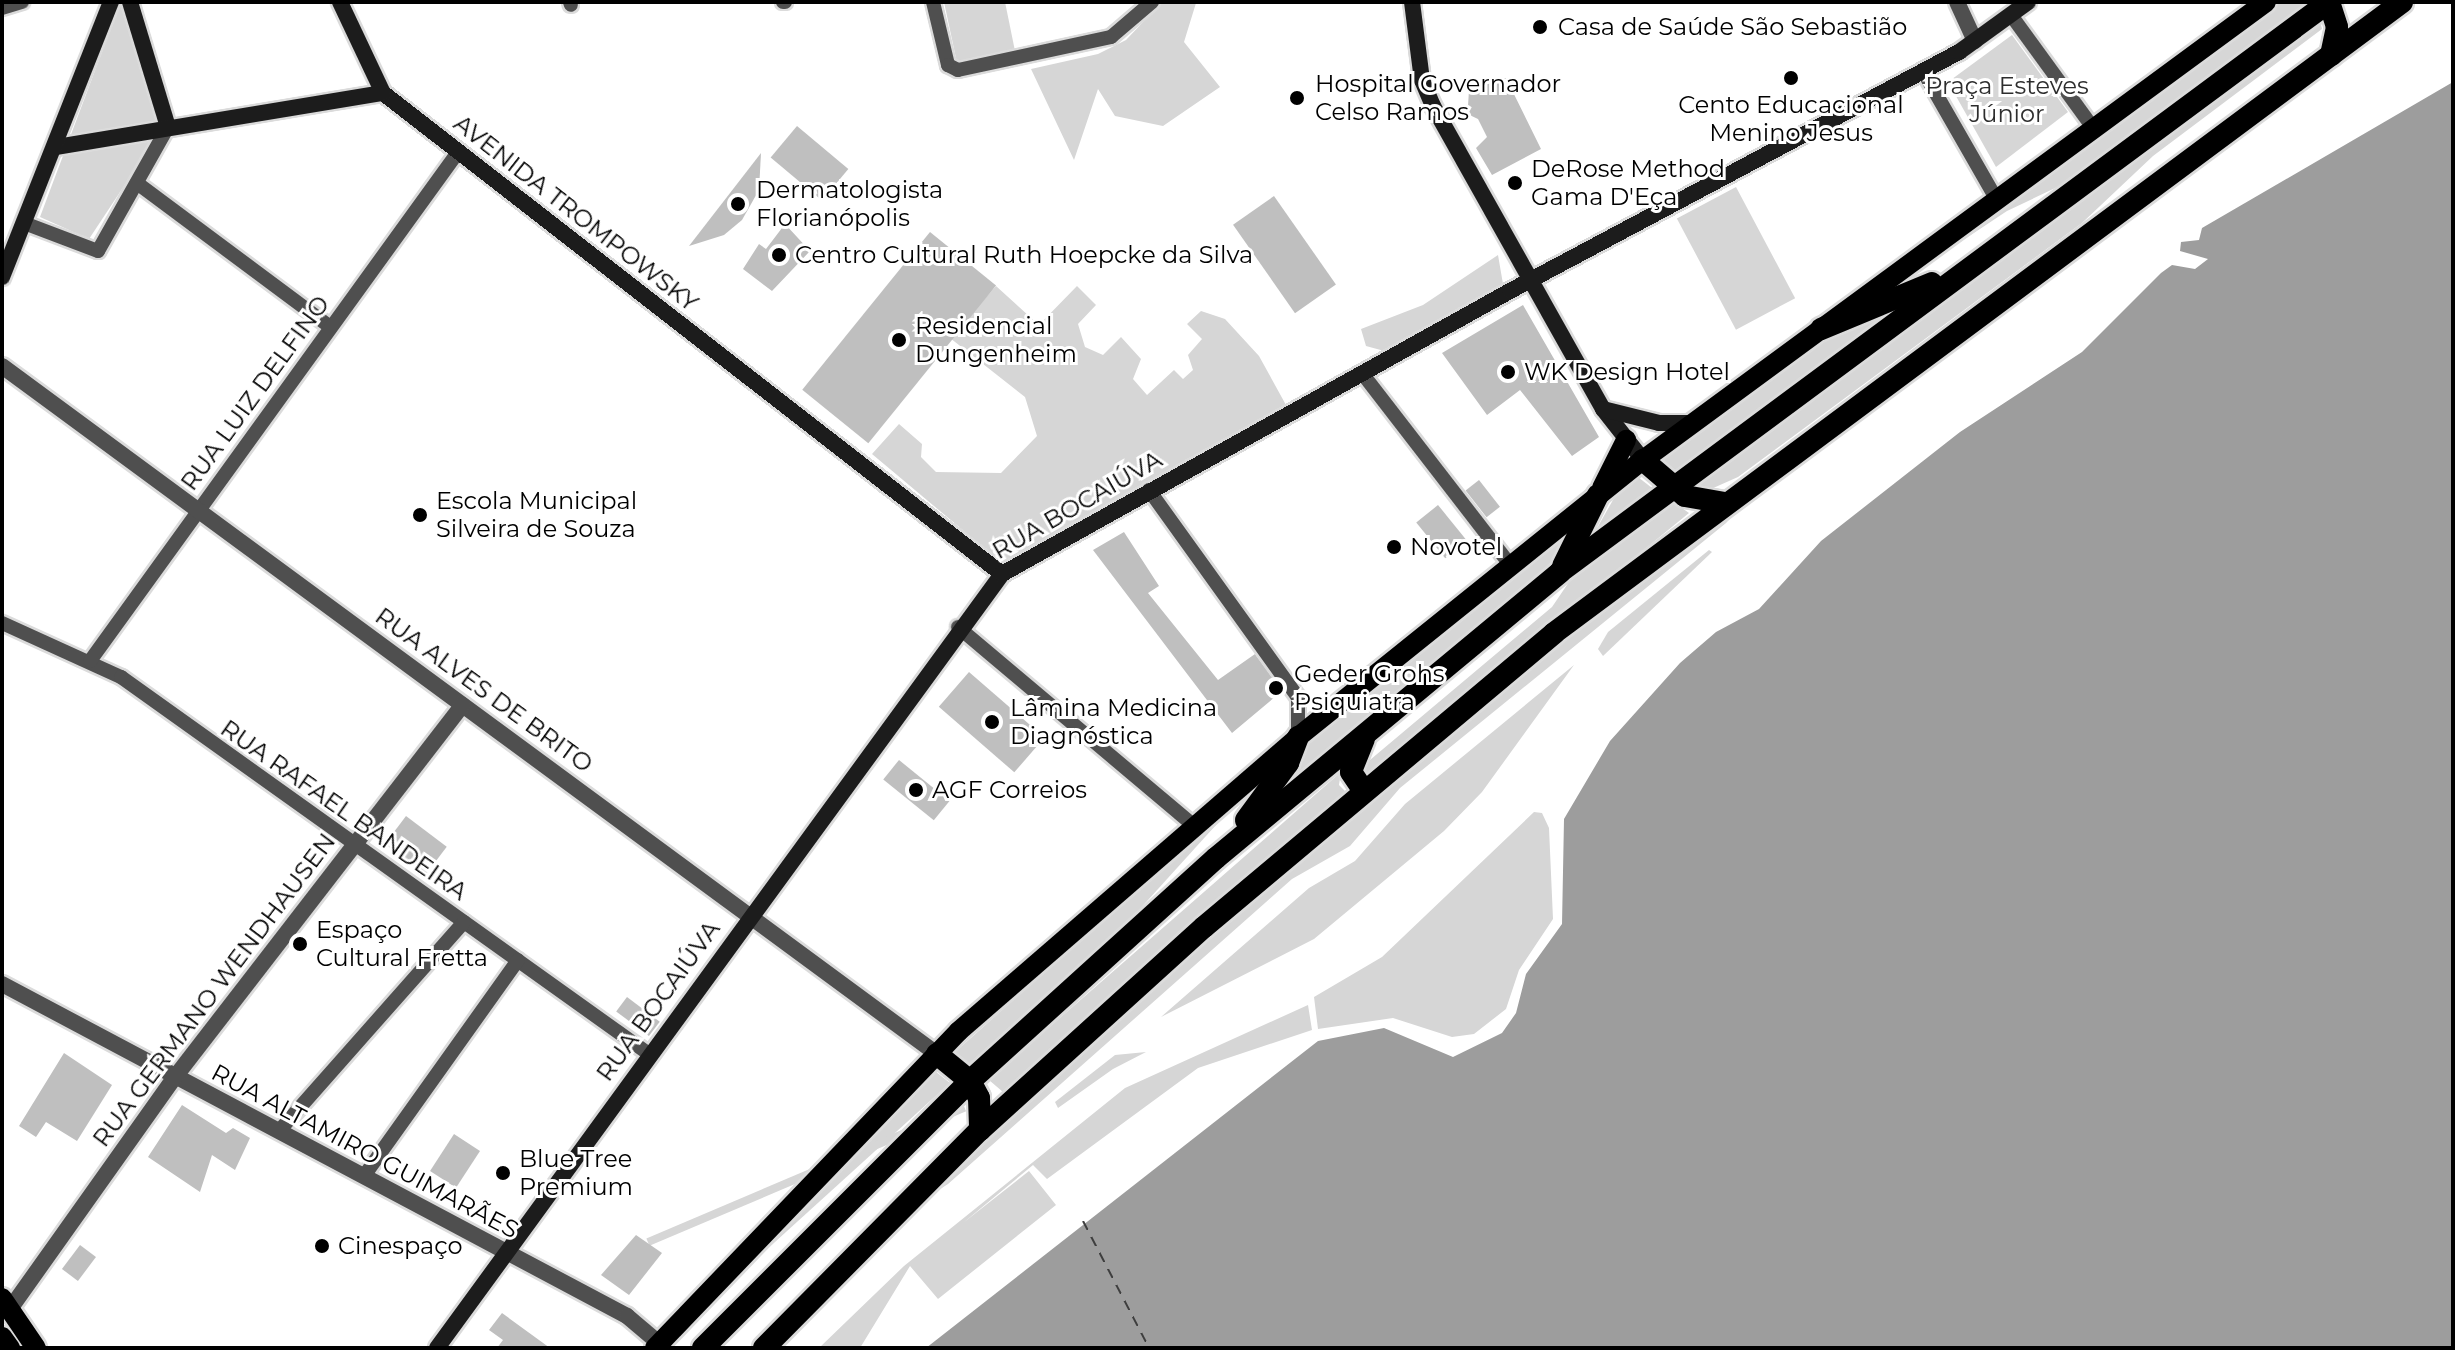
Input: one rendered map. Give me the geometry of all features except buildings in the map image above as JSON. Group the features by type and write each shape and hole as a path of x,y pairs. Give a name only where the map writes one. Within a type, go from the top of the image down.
{"highway":[{"path":"703,1348 970,1081 1216,858 1560,572 1963,270 2329,2 2337,27 2331,55"},
{"path":"764,1348 980,1130 1364,791 1723,503 2402,2"},
{"path":"1821,329 1963,270"},
{"path":"1643,460 1670,488 1723,503"},
{"path":"1560,572 1598,495"},
{"path":"1364,791 1351,772 1368,731"},
{"path":"1216,858 1280,775 1298,737"},
{"path":"937,1054 970,1081 979,1098 980,1130"}],"main road":[{"path":"2,277 111,2"},
{"path":"130,2 168,127"},
{"path":"56,147 383,93 340,2"},
{"path":"1412,2 1422,80 1433,106 1603,409 1643,460"},
{"name":"RUA BOCAIÚVA","path":"437,1348 958,627 1002,574 1362,373 1923,71 1975,41 2028,2"},
{"path":"657,1346 937,1054 1298,737 1509,563 1643,460 2266,2"},
{"name":"AVENIDA TROMPOWSKY","path":"383,93 1002,574"},
{"path":"67,118 87,142"},
{"path":"1603,409 1659,423 1693,423"},
{"path":"1598,495 1626,440"},
{"path":"6,1303 36,1348"},
{"path":"2,1337 10,1348"}],"street":[{"path":"2,8 22,2"},
{"path":"933,2 952,69 1111,37 1152,2"},
{"path":"1957,2 1975,41"},
{"path":"2011,15 2093,128"},
{"path":"1923,71 1997,200"},
{"path":"24,223 98,251 168,127"},
{"name":"RUA LUIZ DELFINO","path":"90,661 458,152"},
{"path":"137,183 330,327"},
{"name":"RUA ALVES DE BRITO","path":"2,366 937,1054"},
{"path":"1362,373 1509,563"},
{"path":"1149,490 1298,697 1298,737"},
{"name":"RUA RAFAEL BANDEIRA","path":"2,623 90,661 355,844 649,1054"},
{"path":"958,627 1194,826"},
{"name":"RUA GERMANO WENDHAUSEN","path":"6,1303 175,1077 463,705"},
{"path":"279,1131 464,922"},
{"path":"364,1176 518,960"},
{"name":"RUA ALTAMIRO GUIMARÃES","path":"2,984 627,1316 657,1346"}],"green space":[{"path":"944,2 1005,2 1015,51 957,63"},
{"path":"1162,2 1196,3 1184,42 1220,87 1163,126 1115,116 1098,89 1074,160 1031,69 1098,54 1126,40"},
{"path":"2279,2 2310,2 2070,181 2007,211 1879,296"},
{"path":"120,4 163,127 89,239 40,217"},
{"path":"2320,20 2322,29 2153,156 2082,223 1738,477 1711,489 1694,485"},
{"name":"Praça Esteves Júnior","path":"2012,35 2068,112 1996,167 1948,82"},
{"path":"1736,187 1795,298 1736,330 1677,218"},
{"path":"1498,255 1503,284 1490,294 1388,352 1366,346 1361,329 1423,305"},
{"path":"996,286 1039,325 1077,286 1096,305 1078,324 1085,347 1103,355 1121,337 1141,359 1133,379 1147,395 1174,370 1183,379 1193,370 1188,355 1202,339 1187,324 1201,311 1225,319 1259,356 1286,405 1002,563 872,454 899,424 922,444 921,457 936,472 1001,473 1037,436 1025,397 950,338"},
{"path":"1893,310 1670,475 1653,463 1831,334"},
{"path":"1638,477 1652,488 1596,530 1618,491"},
{"path":"1763,483 1726,523 1400,788 1350,846 1292,879 948,1184 910,1208 1168,971 1554,644"},
{"path":"1672,501 1689,513 1367,776 1364,765 1552,607 1569,582"},
{"path":"1576,523 1550,567 1283,789 1306,742"},
{"path":"1709,550 1712,552 1603,656 1598,649 1608,632"},
{"path":"1574,665 1482,792 1444,831 1314,939 1161,1017 1309,888 1355,861 1405,804"},
{"path":"1341,772 1339,785 1346,792 1003,1092 989,1080"},
{"path":"1244,794 1139,910 968,1066 954,1053"},
{"path":"1534,812 1542,813 1549,828 1553,919 1519,970 1506,1009 1474,1034 1452,1037 1393,1018 1318,1029 1314,997 1382,957"},
{"path":"1308,1005 1312,1030 1198,1068 1047,1179 1033,1165 963,1223 1029,1171 1056,1205 938,1299 910,1266 860,1348 819,1348 904,1266 1125,1088"},
{"path":"1146,1052 1113,1069 1058,1108 1055,1102 1115,1055"},
{"path":"935,1071 950,1083 733,1280 828,1171"},
{"path":"963,1104 966,1111 649,1246 646,1238"}],"shaded area":[{"path":"2453,82 2453,1348 926,1348 1318,1041 1384,1028 1453,1057 1502,1033 1516,1013 1526,974 1562,924 1564,819 1610,741 1680,663 1716,632 1759,609 1821,541 1960,432 2082,352 2161,273 2172,265 2195,269 2208,259 2180,251 2181,242 2199,240 2202,228"}],"ferry route":[{"path":"1083,1221 1149,1348"}],"place":[{"name":"Casa de Saúde São Sebastião","path":"1540,27"},
{"name":"Cento Educacional Menino Jesus","path":"1791,78"},
{"name":"Hospital Governador Celso Ramos","path":"1297,98"},
{"name":"DeRose Method Gama D'Eça","path":"1515,183"},
{"name":"Dermatologista Florianópolis","path":"738,204"},
{"name":"Centro Cultural Ruth Hoepcke da Silva","path":"779,255"},
{"name":"Residencial Dungenheim","path":"899,340"},
{"name":"WK Design Hotel","path":"1508,372"},
{"name":"Escola Municipal Silveira de Souza","path":"420,515"},
{"name":"Novotel","path":"1394,547"},
{"name":"Geder Grohs Psiquiatra","path":"1276,688"},
{"name":"Lâmina Medicina Diagnóstica","path":"992,722"},
{"name":"AGF Correios","path":"916,790"},
{"name":"Espaço Cultural Fretta","path":"300,944"},
{"name":"Blue Tree Premium","path":"503,1173"},
{"name":"Cinespaço","path":"322,1246"}]}
